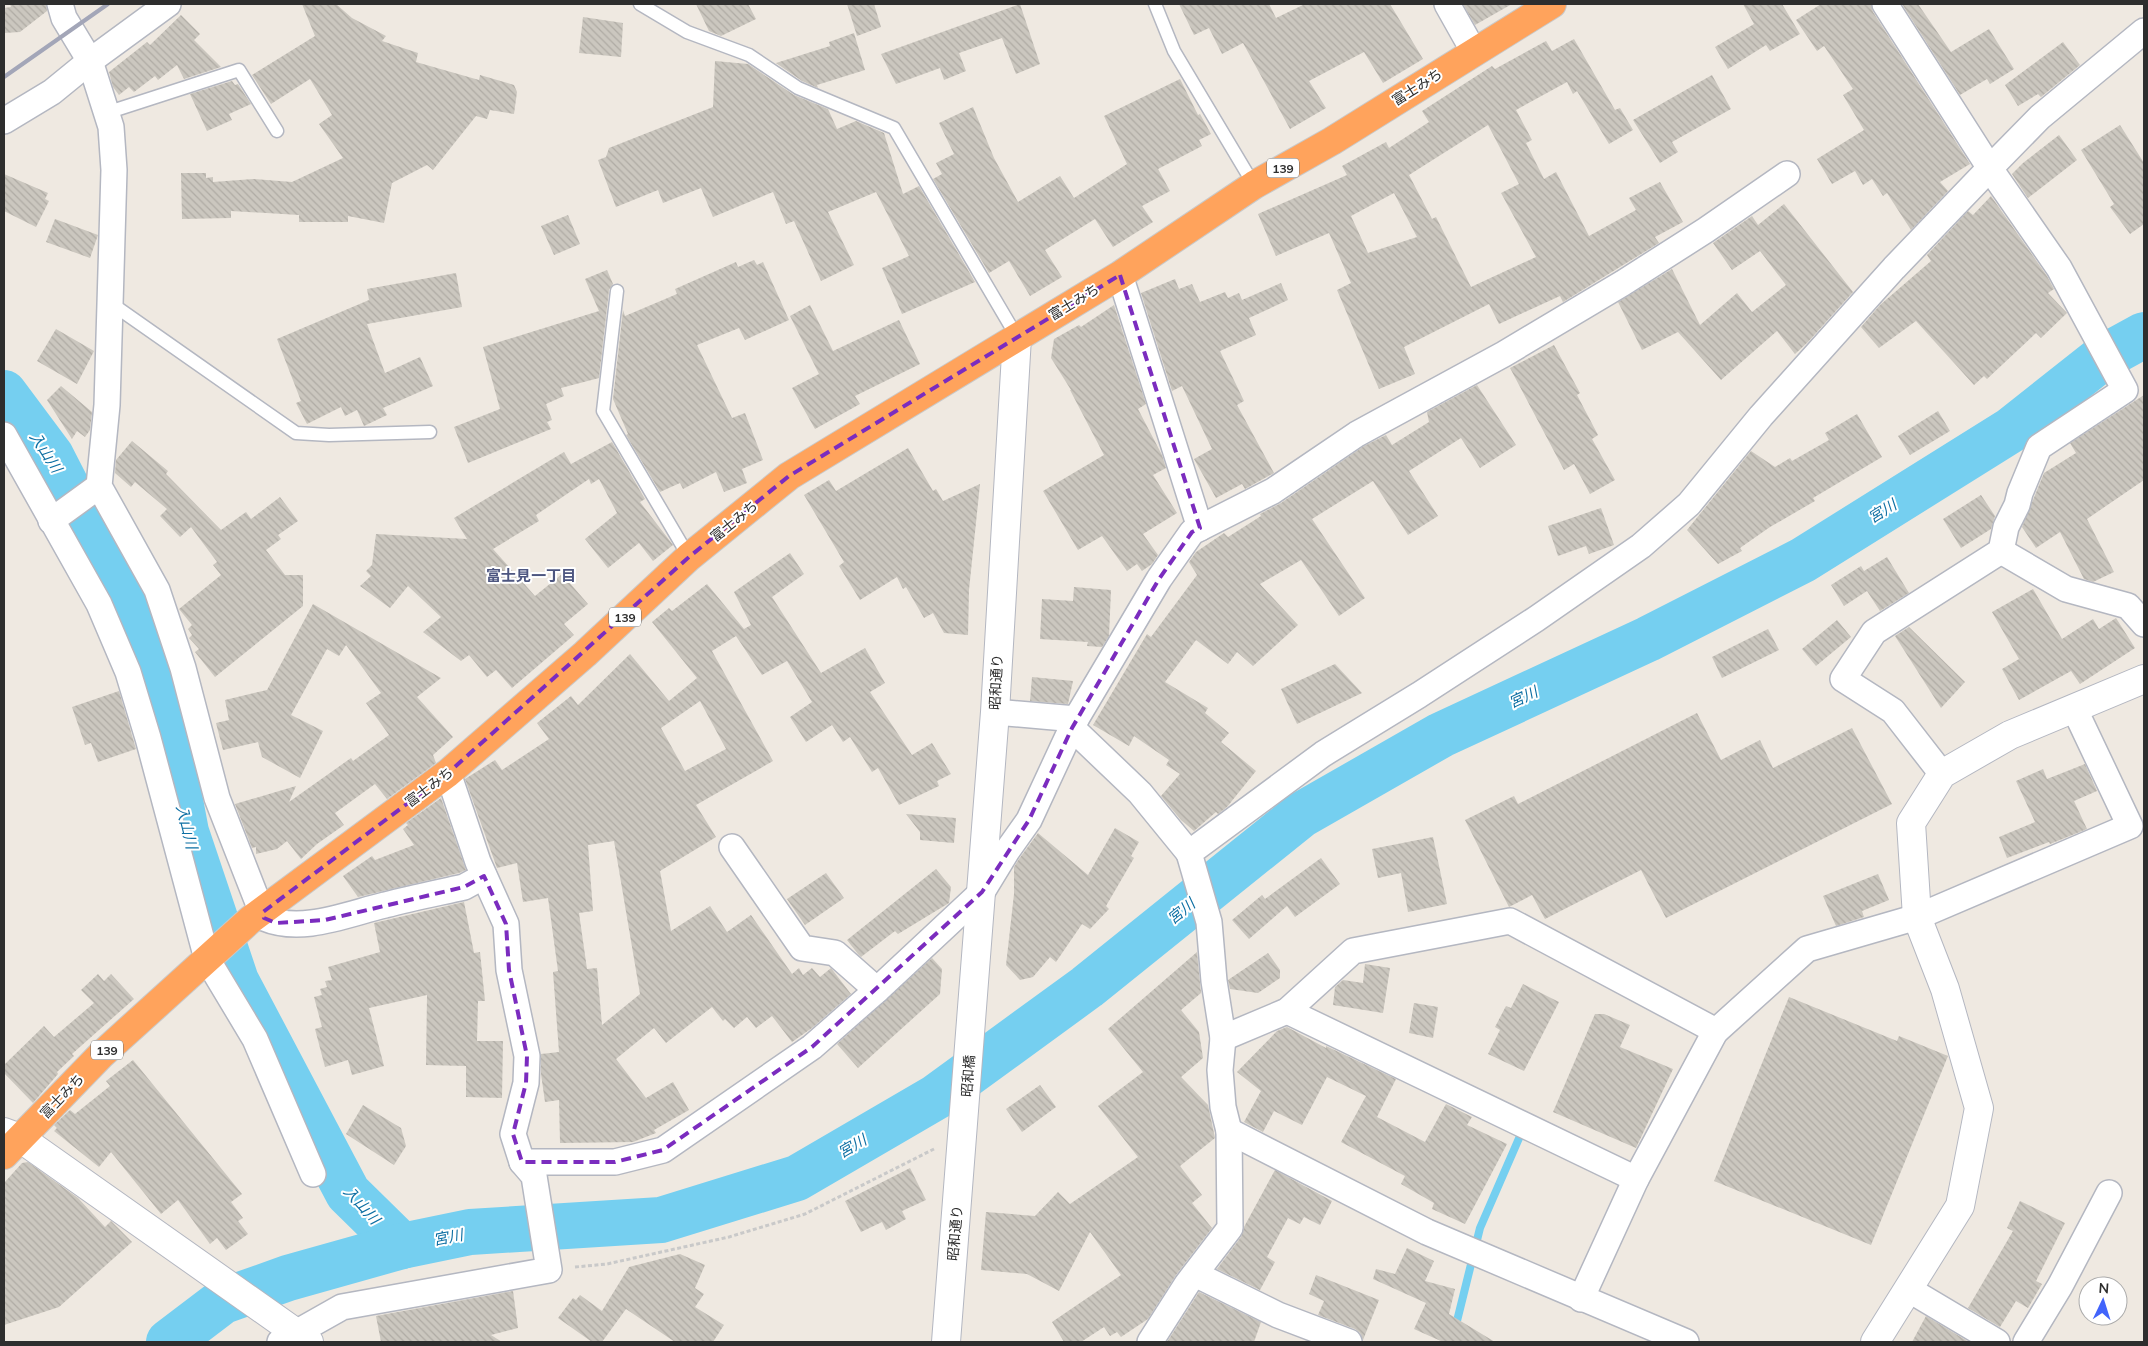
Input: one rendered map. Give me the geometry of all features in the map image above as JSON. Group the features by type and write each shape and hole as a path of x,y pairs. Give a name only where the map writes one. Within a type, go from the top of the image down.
{"highway":[{"name":"富士みち","path":"9,1142 100,1056 256,916 448,773 585,654 689,557 790,476 1120,275 1254,185 1332,140 1552,4"}],"street":[{"path":"60,4 64,18 90,61 111,127 114,170 112,304 107,405 95,489 157,590 183,668 216,798 256,916 276,923 296,924 325,920 464,887 484,876"},
{"path":"4,121 52,92 90,61 168,4"},
{"path":"1447,4 1474,52"},
{"path":"1885,4 1990,168 2059,268 2126,390 2039,447 2017,505 2006,528 2001,551 1874,632 1843,679 1893,712 1942,774"},
{"path":"1191,857 1323,754 1436,684 1641,546 1689,504 1761,416 1874,290 1990,168 2040,117 2104,62 2144,31"},
{"path":"528,1169 615,1162 663,1150 812,1047 877,990 982,892 1007,851 1030,820 1074,724 1158,579 1192,532 1272,491 1357,434 1504,354 1623,283 1706,230 1787,174"},
{"path":"1120,275 1200,528"},
{"name":"昭和通り","path":"971,1027 995,712 1017,337"},
{"path":"4,435 53,519 99,604 128,672 212,955 255,1039 313,1174"},
{"path":"53,519 95,489"},
{"path":"2001,551 2066,589 2128,606 2144,624"},
{"path":"1875,1342 1960,1206 1979,1108 1945,989 1917,917 1911,824 1942,774 2010,735 2144,679"},
{"path":"1581,1299 1636,1179 1716,1031 1808,950 1917,917 2130,826 2074,708"},
{"path":"995,712 1074,724 1140,793 1191,857 1209,922 1214,981 1223,1038 1220,1070 1223,1106 1229,1131 1230,1228 1195,1274 1150,1342"},
{"path":"9,1142 205,1270 295,1339 342,1308 548,1264 528,1169 513,1134 526,1083 527,1056 510,970 506,924 484,876 448,773"},
{"path":"732,847 802,948 836,953 877,990"},
{"path":"1223,1038 1287,1011 1353,951 1510,921 1716,1031"},
{"path":"1287,1011 1636,1179"},
{"name":"昭和橋","path":"964,1131 971,1027"},
{"name":"昭和通り","path":"946,1342 964,1131"},
{"path":"1229,1131 1427,1232 1686,1342"},
{"path":"2026,1342 2060,1286 2109,1193"},
{"path":"1195,1274 1278,1315 1349,1342"},
{"path":"1908,1289 1997,1342"}],"lane":[{"path":"640,4 687,32 749,55 798,88 894,128 1017,337"},
{"path":"1155,4 1174,51 1254,185"},
{"path":"106,113 239,70 277,131"},
{"path":"617,291 603,411 689,557"},
{"path":"112,304 296,433 329,435 430,432"}],"path":[{"path":"548,1264 608,1264 729,1237 805,1214 929,1151 964,1131"}],"highlighted area":[{"path":"1120,275 1200,528 1192,532 1159,579 1072,728 1029,820 982,892 812,1047 663,1150 615,1162 522,1162 513,1134 526,1083 527,1056 509,970 506,924 484,876 464,887 325,920 276,923 264,918 263,912 448,773 689,557 789,476"}],"building":[{"path":"10,4 46,4 47,11 20,32 4,33 4,8 11,7"},
{"path":"302,4 336,4 352,18 386,36 382,41 418,53 416,62 479,80 480,75 514,85 517,92 514,114 490,110 487,119 476,116 433,170 427,165 392,183 384,223 348,216 348,222 299,222 299,215 231,211 231,218 182,219 181,173 206,173 206,178 213,177 213,182 253,179 292,182 343,158 319,124 332,115 310,79 271,104 252,75 315,36"},
{"path":"696,4 748,4 756,19 721,36 709,31"},
{"path":"847,4 874,4 881,27 857,36"},
{"path":"1020,4 1040,64 1016,74 1002,38 959,53 966,71 944,80 940,68 896,84 881,54"},
{"path":"1179,4 1269,4 1276,18 1305,4 1390,4 1423,59 1383,83 1364,52 1309,81 1326,108 1290,129 1243,43 1222,54 1209,28 1194,35"},
{"path":"1463,4 1512,4 1475,25"},
{"path":"1743,4 1782,4 1800,34 1770,51 1766,45 1728,69 1715,47 1754,24"},
{"path":"1821,4 1871,4 1873,12 1970,164 1940,182 1948,191 1911,230 1887,193 1883,196 1872,179 1863,185 1855,171 1832,184 1817,159 1864,130 1843,95 1853,89 1824,46 1817,51 1796,20"},
{"path":"1902,4 1918,4 1951,52 1989,29 2014,69 1990,84 1987,79 1960,95"},
{"path":"181,15 200,34 194,40 221,67 184,79 177,65 158,80 155,76 134,92 129,87 119,95 113,87 109,72 147,42 150,45"},
{"path":"583,17 623,23 621,57 579,53"},
{"path":"854,33 865,70 817,85 818,88 802,81 776,63 830,46 829,42"},
{"path":"1574,39 1615,110 1620,108 1633,130 1609,144 1577,91 1573,94 1567,82 1516,110 1532,140 1526,143 1544,179 1556,172 1589,236 1636,210 1629,198 1660,182 1683,222 1655,237 1659,243 1563,302 1560,296 1499,324 1489,304 1404,347 1415,374 1379,389 1337,290 1351,283 1329,233 1276,256 1258,214 1347,175 1342,166 1386,142 1389,148 1429,122 1422,111 1492,66 1495,69 1546,41 1552,51","holes":["1488,125 1519,184 1501,193 1536,257 1471,287 1436,217 1432,219 1409,175","1394,193 1417,237 1368,253 1351,216"]},
{"path":"2063,42 2080,65 2041,97 2038,94 2018,106 2005,85"},
{"path":"715,61 748,64 794,95 828,109 837,129 856,121 884,133 903,194 919,186 975,282 902,314 882,268 909,256 876,192 828,212 854,265 821,281 794,221 786,224 773,192 713,217 701,188 663,203 658,190 616,207 598,160 606,157 609,148 713,107"},
{"path":"1712,75 1731,109 1672,142 1678,152 1660,163 1633,120"},
{"path":"1180,79 1198,115 1200,114 1211,134 1199,140 1202,146 1158,169 1170,191 1142,206 1153,222 1113,247 1095,219 1045,250 1062,277 1030,296 1009,261 989,273 933,179 942,174 936,163 954,154 939,123 973,107 994,158 1018,202 1060,176 1074,198 1127,164 1104,116"},
{"path":"232,81 235,85 238,84 251,104 229,114 232,120 207,131 190,94"},
{"path":"2120,125 2144,163 2144,224 2130,234 2110,207 2114,204 2081,150"},
{"path":"2059,135 2077,160 2028,198 2012,174"},
{"path":"4,174 48,193 45,199 49,201 36,227 4,211"},
{"path":"1991,196 2047,276 2054,289 2048,293 2067,313 2041,338 2036,333 1987,379 1984,376 1974,385 1916,321 1879,348 1861,327 1880,305 1931,261 1927,255 1968,211 1973,215"},
{"path":"1784,204 1853,292 1808,342 1795,354 1777,331 1721,380 1678,332 1642,350 1618,302 1672,269 1700,325 1737,293 1752,312 1786,285 1760,251 1732,270 1713,243 1752,216 1758,225"},
{"path":"568,215 580,244 554,255 541,226"},
{"path":"55,219 98,235 90,258 46,242"},
{"path":"754,260 757,265 763,262 789,320 745,340 739,328 697,345 732,418 745,413 763,460 742,469 747,483 724,492 716,472 683,489 680,483 660,492 626,435 628,434 613,399 623,310 625,316 677,294 675,289 736,262 738,267"},
{"path":"607,270 613,284 609,290 599,378 561,388 564,396 546,404 552,420 547,422 551,429 468,463 454,427 500,409 483,347 599,311 585,279"},
{"path":"456,273 462,307 367,324 385,373 420,357 433,386 383,408 387,415 364,426 357,410 345,416 341,407 307,424 296,403 301,401 277,339 369,300 367,289"},
{"path":"1175,279 1179,289 1192,284 1200,302 1225,292 1228,298 1239,293 1242,300 1281,283 1288,300 1249,318 1256,335 1220,351 1244,401 1237,405 1274,473 1245,489 1242,484 1216,498 1194,459 1212,449 1182,386 1172,391 1141,293"},
{"path":"810,305 833,351 899,320 920,364 855,396 860,404 815,429 792,388 819,374 790,316"},
{"path":"1114,305 1146,404 1138,409 1162,455 1166,468 1153,475 1177,513 1143,534 1158,555 1152,564 1142,571 1137,564 1127,571 1102,536 1078,550 1043,491 1104,455 1071,390 1051,358 1054,339 1079,325 1081,327"},
{"path":"56,329 94,351 77,384 37,361"},
{"path":"1554,345 1580,393 1577,395 1598,435 1592,439 1615,480 1590,494 1574,464 1564,470 1510,368"},
{"path":"1477,385 1516,445 1480,468 1461,438 1409,471 1438,516 1408,535 1373,481 1312,519 1365,598 1339,616 1301,560 1260,584 1298,625 1253,666 1237,652 1228,664 1196,640 1165,682 1208,708 1205,713 1229,733 1221,742 1256,771 1227,807 1218,814 1216,812 1194,831 1181,820 1161,796 1180,774 1166,765 1169,760 1134,736 1129,746 1093,725 1147,634 1151,637 1197,575 1189,562 1196,552 1224,533 1228,537 1364,446 1386,435 1392,445 1429,422 1427,412"},
{"path":"61,386 92,412 90,430 85,437 77,431 72,439 47,400"},
{"path":"2144,395 2144,480 2087,519 2114,572 2093,582 2084,579 2060,532 2036,548 2022,527 2044,473 2076,453 2070,443"},
{"path":"1938,411 1950,431 1910,455 1898,436"},
{"path":"1857,414 1882,457 1813,498 1815,501 1770,527 1740,548 1742,551 1718,564 1687,530 1751,451 1775,467 1790,458 1792,461 1829,440 1825,433"},
{"path":"132,441 168,471 166,474 221,530 246,512 251,519 280,497 298,521 278,535 281,539 266,550 285,575 303,575 303,606 215,677 195,652 199,649 189,638 192,635 188,629 192,625 179,609 221,575 213,565 217,562 191,527 180,537 160,516 167,509 135,482 131,487 115,473 116,460"},
{"path":"612,442 645,499 640,502 673,545 653,561 639,543 608,568 585,539 617,513 599,479 591,484 589,479 536,515 539,521 493,549 535,596 562,574 588,604 564,624 574,635 512,688 496,670 487,677 469,655 461,661 423,632 441,617 408,586 390,608 360,586 371,576 366,571 372,565 376,534 467,539 454,518 564,452 571,464"},
{"path":"908,448 933,491 936,489 943,501 980,484 969,590 968,635 944,633 933,613 924,618 906,587 903,589 897,577 860,600 839,566 844,562 804,495 829,480 836,491"},
{"path":"1981,495 1995,516 1991,529 1961,548 1943,519"},
{"path":"1601,508 1614,545 1589,554 1586,546 1558,556 1548,526"},
{"path":"790,553 804,574 772,597 821,673 865,648 885,683 870,692 912,755 932,743 951,774 937,781 939,786 899,805 878,768 872,772 850,737 843,742 832,725 806,742 790,717 812,702 787,661 762,675 736,636 712,651 773,761 696,805 716,837 660,871 671,931 710,906 727,932 751,915 792,974 799,968 803,975 812,968 820,977 831,968 851,994 812,1028 792,1042 772,1016 756,1028 747,1017 734,1028 725,1019 723,1021 712,1007 666,1043 654,1028 616,1059 646,1098 673,1082 689,1110 654,1130 656,1133 633,1142 560,1143 559,1100 545,1102 541,1074 541,1054 559,1052 553,972 558,971 548,898 523,902 517,863 497,868 465,779 495,760 502,770 549,739 537,723 571,696 578,705 630,654 669,701 697,678 652,622 669,608 672,611 707,584 744,629 751,625 734,592","holes":["700,701 726,749 685,771 661,728","614,841 640,994 602,1025 597,968 587,969 579,913 593,911 588,845"]},
{"path":"1887,557 1909,593 1880,611 1867,591 1844,606 1831,585 1861,566 1864,571"},
{"path":"1074,587 1111,590 1109,636 1102,647 1087,646 1088,642 1040,639 1042,599 1073,601"},
{"path":"2033,589 2062,639 2093,619 2099,629 2116,618 2135,648 2080,684 2071,671 2019,700 2002,669 2019,659 1992,612"},
{"path":"313,604 441,678 417,697 453,737 433,755 436,763 387,799 375,784 335,813 344,825 317,844 301,859 287,841 277,849 256,854 256,847 252,848 235,804 296,786 289,802 351,758 353,761 389,735 366,703 381,693 346,645 339,656 327,649 291,715 323,731 300,778 262,757 258,742 223,750 216,723 229,720 225,700 267,690"},
{"path":"1837,620 1851,637 1816,666 1802,649"},
{"path":"1909,627 1965,682 1941,708 1895,636"},
{"path":"1768,629 1779,650 1722,678 1712,657"},
{"path":"1335,664 1362,693 1297,724 1281,689"},
{"path":"1032,677 1073,681 1068,704 1030,701"},
{"path":"119,691 136,749 98,762 91,743 85,745 72,707"},
{"path":"1697,713 1721,760 1760,740 1773,768 1852,728 1892,804 1666,918 1641,870 1545,919 1532,895 1509,907 1465,820 1514,796 1518,804"},
{"path":"2085,764 2097,791 2074,801 2087,829 2007,858 1999,837 2035,822 2016,781 2043,769 2047,779"},
{"path":"441,798 466,870 358,897 343,876 372,856 375,860 414,845 403,829 408,825 406,823"},
{"path":"906,814 956,818 954,843 920,840 920,832"},
{"path":"1115,828 1139,842 1131,856 1134,858 1106,906 1109,909 1090,929 1082,924 1056,962 1050,957 1033,977 1020,980 1006,965 1014,894 1014,867 1019,859 1038,833 1088,875"},
{"path":"1433,837 1447,904 1408,912 1401,873 1378,878 1372,849"},
{"path":"1321,858 1340,884 1295,917 1287,906 1249,939 1232,920 1262,895 1265,899"},
{"path":"936,869 951,887 949,903 898,934 895,931 861,957 847,940"},
{"path":"826,873 844,898 805,925 787,899"},
{"path":"1878,874 1889,900 1862,911 1864,917 1836,926 1823,896"},
{"path":"464,902 474,953 480,952 485,1001 478,1001 477,1041 503,1041 502,1098 466,1097 466,1066 426,1065 427,995 369,1008 384,1066 352,1075 348,1060 325,1067 315,1029 322,1027 314,997 322,995 320,989 327,987 325,981 332,980 328,967 380,952 374,923"},
{"path":"1197,952 1201,993 1181,1010 1199,1032 1203,1058 1181,1077 1208,1105 1215,1138 1180,1166 1202,1195 1192,1203 1212,1228 1176,1275 1148,1319 1121,1337 1117,1332 1110,1336 1104,1327 1081,1342 1064,1342 1052,1322 1121,1275 1090,1232 1059,1291 1027,1274 981,1270 986,1212 1035,1216 1058,1192 1070,1204 1138,1157 1098,1106 1143,1072 1108,1029"},
{"path":"1268,953 1280,970 1280,978 1258,993 1230,989 1228,980"},
{"path":"932,958 942,969 940,994 858,1068 837,1044"},
{"path":"1365,964 1390,968 1383,1013 1333,1005 1335,987 1343,980 1363,983"},
{"path":"98,974 104,981 111,974 134,999 72,1054 74,1056 57,1072 58,1074 33,1103 4,1073 4,1065 44,1026 54,1037 94,1003 81,990"},
{"path":"1523,984 1559,1002 1524,1071 1488,1054 1500,1030 1495,1027 1506,1006 1511,1008"},
{"path":"1789,997 1897,1041 1899,1036 1948,1056 1871,1245 1714,1181"},
{"path":"1414,1003 1438,1007 1433,1038 1409,1033"},
{"path":"1595,1014 1604,1014 1630,1025 1620,1047 1673,1069 1636,1148 1553,1112"},
{"path":"1287,1027 1326,1048 1326,1046 1396,1079 1377,1117 1425,1142 1446,1104 1472,1117 1467,1125 1507,1144 1465,1224 1432,1209 1434,1203 1401,1184 1405,1176 1341,1142 1366,1096 1327,1077 1302,1125 1274,1111 1263,1132 1244,1122 1261,1091 1237,1072 1277,1031"},
{"path":"133,1060 242,1194 231,1202 243,1218 238,1221 248,1234 226,1250 217,1238 210,1244 178,1200 161,1214 111,1152 99,1167 54,1131 57,1128 54,1125 70,1110 75,1114 110,1086 106,1081"},
{"path":"1040,1085 1056,1107 1022,1132 1006,1109"},
{"path":"363,1105 401,1128 406,1146 394,1165 346,1134"},
{"path":"28,1162 78,1198 105,1227 111,1221 132,1242 59,1307 4,1325 4,1183 22,1163"},
{"path":"910,1168 926,1200 902,1211 906,1219 886,1230 882,1222 861,1232 845,1201"},
{"path":"1275,1170 1332,1201 1320,1225 1304,1217 1300,1224 1288,1218 1267,1257 1275,1262 1260,1290 1217,1269 1241,1237 1244,1227"},
{"path":"2020,1201 2065,1223 2036,1281 2042,1284 2028,1308 2016,1301 2000,1327 1968,1308 2013,1231 2007,1228"},
{"path":"1407,1248 1434,1261 1425,1281 1455,1289 1449,1314 1495,1342 1443,1342 1414,1329 1426,1303 1373,1279 1376,1269 1395,1274"},
{"path":"680,1254 705,1265 695,1288 704,1294 695,1307 724,1325 713,1342 675,1342 626,1309 602,1342 592,1342 558,1318 573,1298 576,1300 580,1295 602,1311 629,1267"},
{"path":"1316,1275 1379,1300 1363,1340 1360,1333 1355,1329 1318,1315 1324,1301 1309,1294"},
{"path":"513,1291 518,1328 491,1335 502,1342 381,1342 376,1316"},
{"path":"1199,1292 1261,1322 1254,1342 1167,1342"},
{"path":"1926,1316 1969,1342 1912,1342"}],"waterway":[{"name":"宮川","path":"169,1342 223,1301 288,1278 402,1246 470,1232 661,1220 797,1178 936,1097 1087,987 1301,815 1441,735 1648,639 1803,560 2011,430 2102,358 2144,335"},
{"name":"入山川","path":"4,393 51,456 152,653 186,832 236,981 348,1193 402,1246"},
{"path":"1448,1342 1454,1333 1480,1228 1520,1136"}],"railway":[{"path":"4,77 108,4"}],"district":[{"name":"富士見一丁目","path":"531,575"}]}
